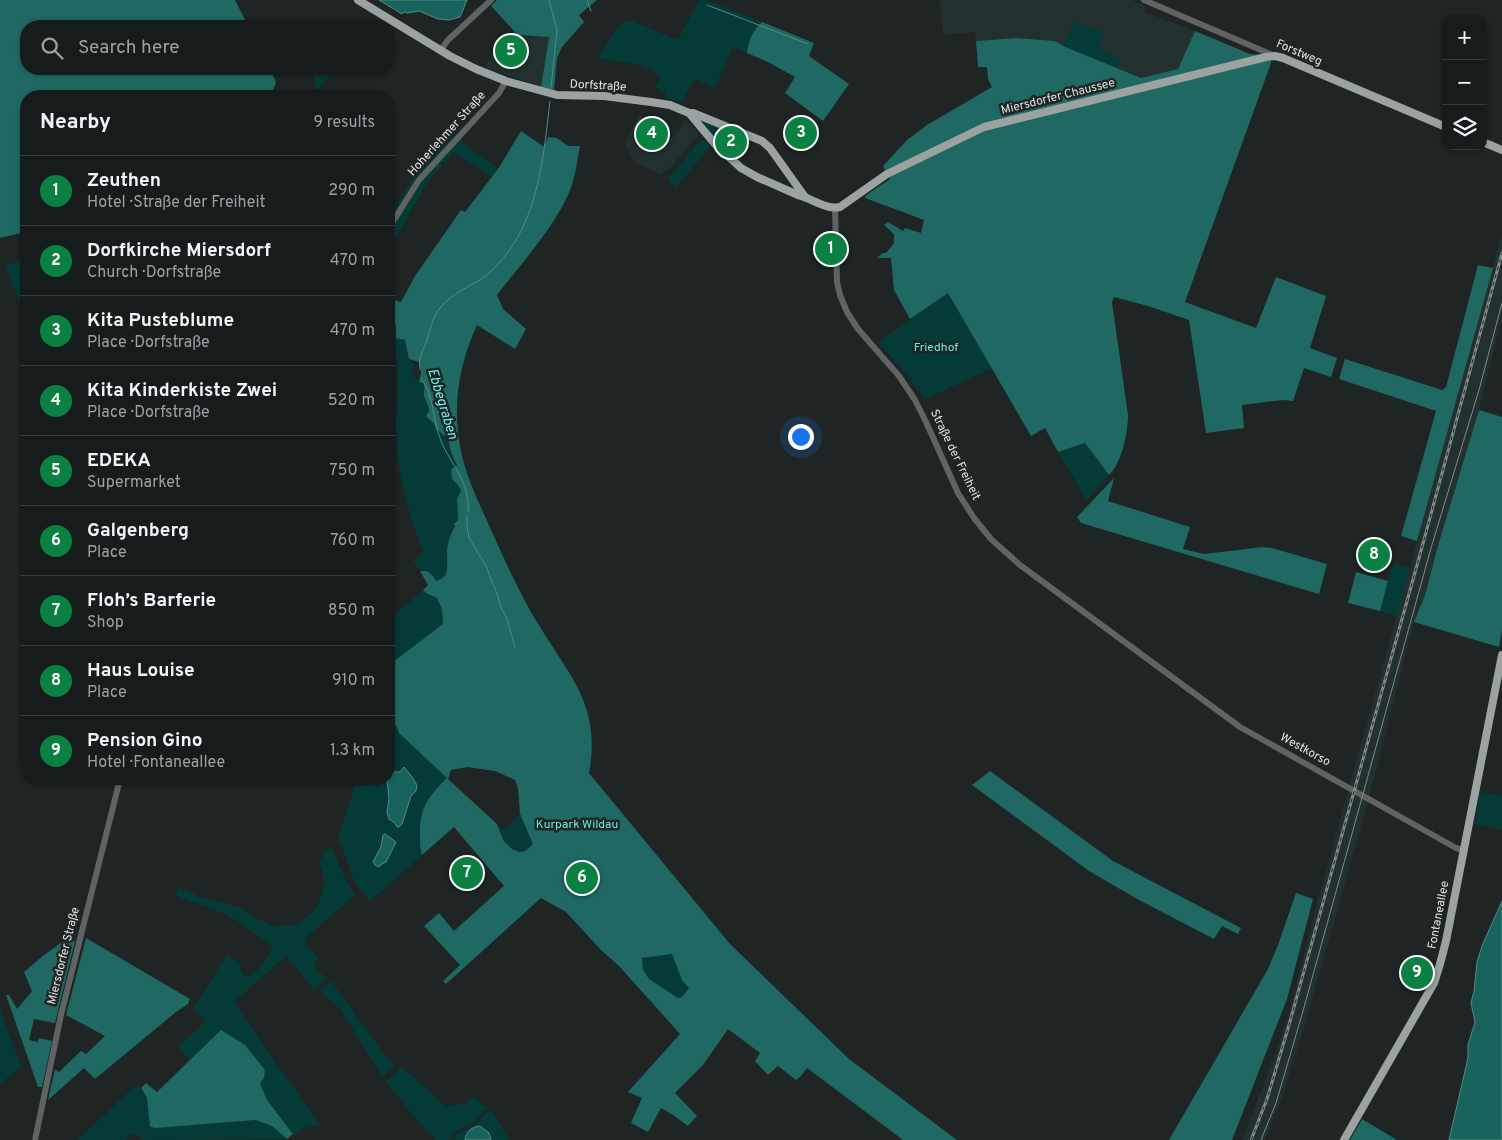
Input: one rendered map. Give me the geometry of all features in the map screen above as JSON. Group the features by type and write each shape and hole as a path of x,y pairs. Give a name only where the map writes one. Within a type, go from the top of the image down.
{"main road":[{"name":"Dorfstraße","path":"358,0 391,20"},
{"name":"Dorfstraße","path":"395,23 467,65 506,81 551,94 598,96 651,102 674,107 762,141 770,148 805,197"},
{"name":"Forstweg","path":"1275,56 1442,124"},
{"name":"Miersdorfer Chaussee","path":"835,208 840,207 887,174 972,133 996,124 1275,56"},
{"path":"689,113 718,148 744,170 771,184 835,208"},
{"path":"1487,144 1502,150"},
{"name":"Fontaneallee","path":"1344,1140 1436,979 1445,946 1502,655"}],"street":[{"path":"440,50 491,0"},
{"name":"Forstweg","path":"1144,0 1275,56"},
{"name":"Hoherlehmer Straße","path":"395,218 418,182 502,90 506,81"},
{"name":"Straße der Freiheit","path":"835,208 837,282 846,312 858,329 899,376 915,400 954,486 971,514 991,539 1013,559 1144,655"},
{"name":"Westkorso","path":"1144,655 1249,732 1442,841 1463,850"},
{"name":"Miersdorfer Straße","path":"35,1140 61,1015 118,785"}],"shaded area":[{"path":"379,0 467,0 460,17 449,20 438,19 419,11 404,12 402,14"},
{"path":"940,0 1132,0 1146,6 1145,12 1195,31 1178,69 1141,78 1055,41 1017,38 976,41 975,32 943,35"},
{"path":"514,31 518,35 523,36 549,37 541,87 485,67 492,54"},
{"path":"639,114 655,129 658,131 659,129 665,138 667,136 671,139 681,128 684,119 699,134 671,167 661,175 635,163 625,144"},
{"path":"1502,234 1502,318 1479,410 1425,595 1414,622 1369,798 1305,1025 1281,1101 1265,1140 1242,1140 1277,1050 1290,1009 1317,903"},
{"path":"404,767 417,785 416,791 411,796 402,824 397,827 389,819 387,812 389,799 388,785 395,785 395,772 400,772"},
{"path":"385,834 396,842 386,862 379,867 373,862"},
{"path":"1502,901 1502,1140 1449,1140 1468,1058 1468,1045 1475,1022 1471,1003 1477,962"},
{"path":"480,1126 489,1133 491,1140 465,1140 470,1130"}],"green space":[{"path":"0,0 235,0 245,20 20,20 20,75 273,75 276,82 273,90 20,90 20,233 0,238"},
{"path":"497,0 597,0 579,15 584,22 562,47 557,58 554,90 541,87 549,37 518,35 491,6"},
{"path":"699,0 705,0 762,22 752,36 747,53 733,47 715,87 694,79 682,102 664,98 666,93 655,87 661,76 641,65 597,58 619,26 629,20 678,40"},
{"path":"1074,21 1105,33 1098,48 1121,59 1117,68 1063,46"},
{"path":"762,22 814,43 809,56 849,84 823,121 785,93 795,77 747,53 748,44"},
{"path":"1195,31 1250,54 1266,55 1271,60 1271,63 1185,302 1256,328 1276,277 1326,296 1310,348 1337,358 1331,377 1304,368 1293,401 1283,400 1242,405 1244,428 1206,433 1189,320 1114,297 1112,302 1128,415 1127,430 1121,455 1114,470 1109,475 1085,443 1058,452 1045,428 1031,436 948,293 910,319 894,290 891,258 877,258 887,252 894,243 894,234 884,225 888,222 903,231 905,228 921,233 924,220 865,198 865,196 890,179 883,166 907,140 927,125 992,87 988,79 987,67 978,67 976,41 1017,38 1055,41 1141,78 1178,69"},
{"path":"313,75 330,75 320,88 315,87"},
{"path":"701,120 750,137 735,158 718,146 700,124"},
{"name":"Kurpark Wildau","path":"521,131 544,147 548,137 557,138 568,146 580,146 576,171 568,195 554,221 497,295 503,309 526,329 515,349 477,325 463,364 457,404 457,424 464,464 478,502 503,557 540,627 581,695 591,730 592,750 589,773 730,944 849,1059 957,1140 903,1140 807,1068 796,1080 778,1066 768,1075 755,1061 760,1053 728,1029 703,1065 675,1093 697,1116 688,1126 661,1108 648,1132 631,1123 642,1098 628,1092 680,1034 619,966 601,950 566,912 541,898 446,984 443,981 460,965 424,926 439,913 454,931 504,886 454,827 422,855 420,826 423,810 430,797 447,778 399,733 395,724 395,660 443,624 442,609 437,598 423,590 428,585 420,571 427,571 436,581 443,578 446,574 448,547 454,524 458,520 457,499 461,491 452,479 451,469 457,466 448,438 436,429 426,416 429,409 424,395 424,384 419,382 421,373 419,362 409,359 405,340 396,338 395,300 401,302 415,276 461,210 465,212 498,169","holes":["467,767 495,771 515,780 518,788 520,814 533,844 525,851 519,852 512,849 503,840 497,824 448,779 451,770","672,954 682,980 689,988 682,997 678,998 649,979 643,970 642,958"]},
{"path":"455,134 471,149 498,169 491,177 454,152 429,180 395,239 395,209 413,177 427,160 429,161"},
{"path":"702,139 711,146 676,187 668,178"},
{"path":"20,261 20,298 18,299 5,265"},
{"path":"1478,265 1493,268 1417,541 1401,536 1436,411 1339,379 1345,359 1442,390 1446,387"},
{"name":"Friedhof","path":"948,292 993,368 925,399 908,376 878,342"},
{"path":"396,338 405,340 409,359 415,367 410,372 416,379 423,382 424,395 429,409 426,416 436,429 447,437 457,467 452,479 461,491 457,499 458,520 451,532 447,548 446,574 436,581 427,571 420,571 413,560 423,551 423,547 421,547 410,514 399,469"},
{"path":"1479,410 1502,417 1502,630 1499,647 1414,622 1425,595"},
{"path":"1085,443 1109,475 1087,500 1058,452"},
{"path":"1114,478 1108,501 1190,527 1183,549 1204,554 1263,547 1327,564 1319,594 1081,523 1077,517"},
{"path":"1393,563 1410,568 1397,616 1380,611"},
{"path":"1356,572 1388,581 1380,611 1348,603"},
{"path":"423,590 437,598 442,609 443,624 395,660 395,615"},
{"path":"395,724 399,733 448,778 437,789 420,832 422,855 370,901 354,881 338,838 355,785 388,785 389,799 387,812 402,824 411,796 416,791 400,772 395,774"},
{"path":"990,771 1113,861 1241,928 1238,934 1222,926 1214,939 1139,900 1089,871 972,785"},
{"path":"1480,792 1502,796 1502,830 1474,824"},
{"path":"520,814 533,844 524,851 519,852 512,849 502,840 497,824 504,830"},
{"path":"330,845 348,885 356,894 306,938 305,944 319,958 313,964 326,979 314,989 286,956 234,1002 321,1126 306,1128 294,1135 267,1100 260,1083 222,1030 190,1061 178,1046 206,1021 193,1009 227,955 239,962 241,972 245,976 254,973 258,969 273,947 229,916 175,895 178,887 197,896 242,908 252,916 274,926 294,925 303,921 312,913 320,900 324,884 323,873 318,863"},
{"path":"1296,893 1313,899 1287,999 1232,1140 1169,1140 1268,969"},
{"path":"86,938 190,999 188,1004 95,1079 84,1068 48,1100 55,1069 59,1072 81,1051 86,1054 105,1036 66,1015"},
{"path":"65,940 75,941 55,1023 34,1019 29,1040 38,1042 39,1038 52,1041 42,1087 38,1087 6,995 9,995 17,1009 32,991 24,972"},
{"path":"672,954 682,980 689,987 682,997 678,998 649,979 643,970 642,958"},
{"path":"331,981 384,1054 395,1066 383,1077 340,1009 320,991"},
{"path":"0,1010 21,1066 0,1084"},
{"path":"221,1030 245,1045 265,1070 264,1078 260,1083 267,1100 293,1134 287,1139 272,1126 255,1120 150,1127 147,1098 141,1088 146,1083 157,1092"},
{"path":"402,1067 445,1106 464,1105 473,1097 487,1108 474,1122 456,1131 449,1140 436,1140 386,1081"},
{"path":"136,1085 147,1100 149,1122 152,1128 255,1120 272,1126 287,1139 144,1140 133,1133 125,1140 78,1140"},
{"path":"490,1111 509,1140 491,1140 485,1129 466,1136 465,1140 452,1140 472,1126"},
{"path":"1362,1119 1397,1140 1350,1140"}],"waterway":[{"name":"Ebbegraben","path":"549,0 557,30 551,88"},
{"path":"587,0 591,11"},
{"path":"707,5 808,44"},
{"name":"Ebbegraben","path":"420,369 421,354 432,322 441,306 451,297 492,271 509,251 521,231 538,184 550,101"},
{"name":"Ebbegraben","path":"421,378 429,392 441,441 463,483 468,502 468,512"},
{"name":"Ebbegraben","path":"467,517 469,538 486,566 507,619 515,647"}],"tram line":[{"path":"1261,1140 1276,1103 1303,1011 1431,548 1479,390 1502,303"}],"railway":[{"path":"1251,1140 1267,1099 1289,1025 1502,253"}],"place":[{"name":"EDEKA","path":"511,51"},
{"name":"Kita Pusteblume","path":"801,133"},
{"name":"Kita Kinderkiste Zwei","path":"652,134"},
{"name":"Dorfkirche Miersdorf","path":"731,142"},
{"name":"Zeuthen","path":"831,249"},
{"name":"Haus Louise","path":"1374,555"},
{"name":"Floh’s Barferie","path":"467,873"},
{"name":"Galgenberg","path":"582,878"},
{"name":"Pension Gino","path":"1417,973"}]}
